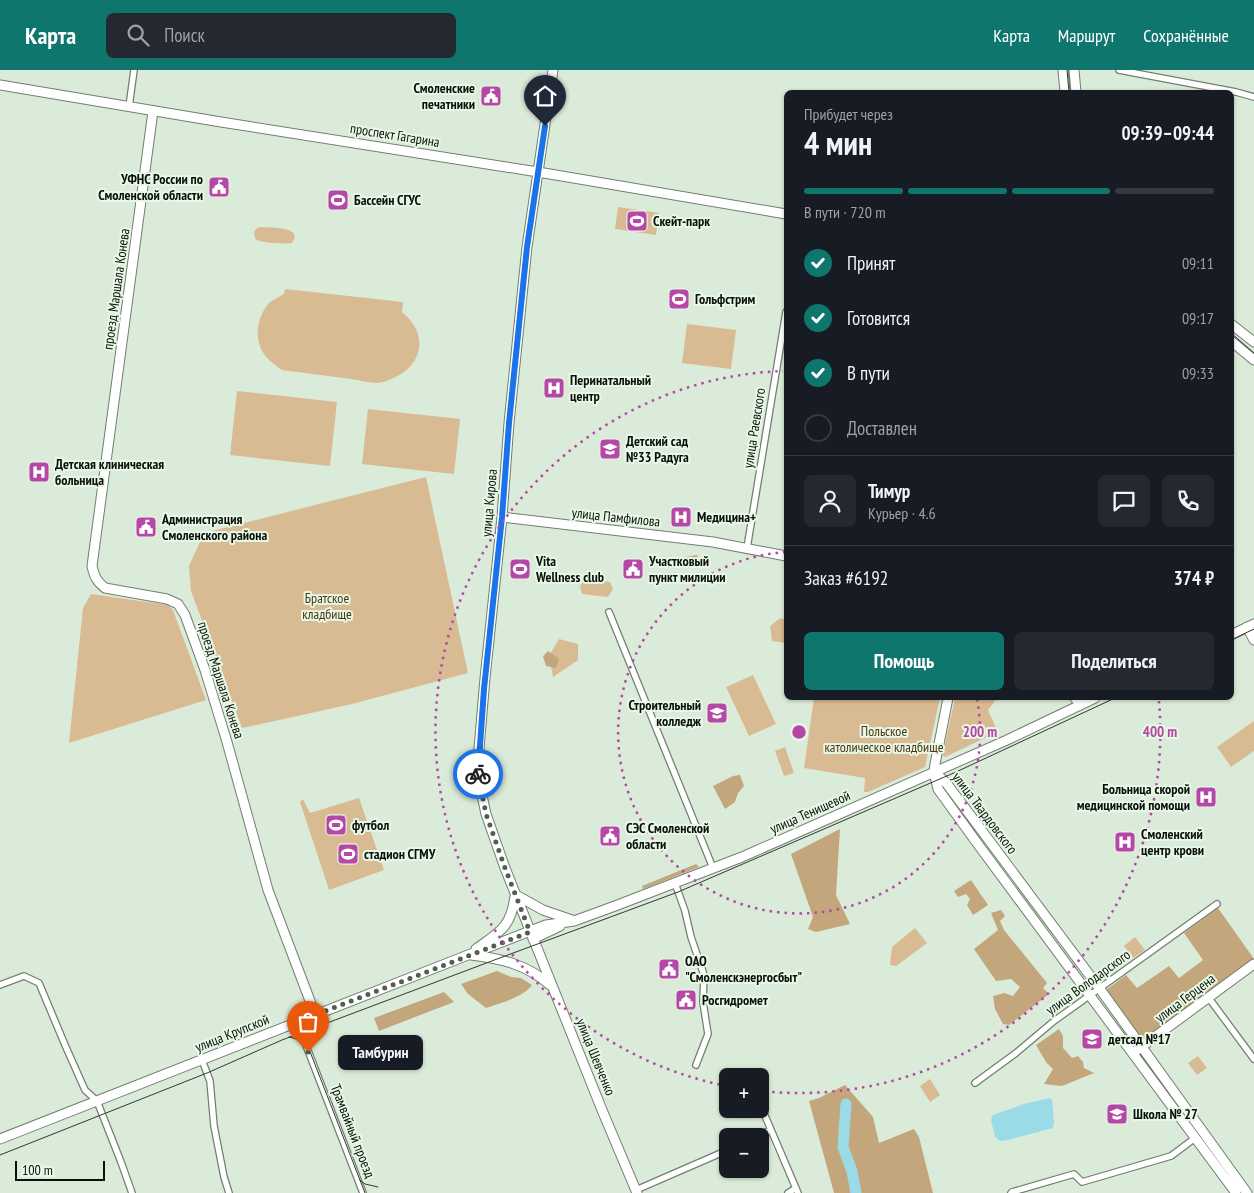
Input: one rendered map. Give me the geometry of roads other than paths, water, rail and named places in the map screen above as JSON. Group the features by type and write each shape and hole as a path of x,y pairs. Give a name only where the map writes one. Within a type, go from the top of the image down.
{"main road":[{"name":"улица Кирова","path":"531,935 486,814 477,772 527,247 554,70"},
{"path":"1063,70 1066,90"},
{"path":"1074,70 1076,90"},
{"name":"проспект Гагарина","path":"0,85 784,214"},
{"name":"проезд Маршала Конева","path":"153,111 92,566 98,583 105,588 167,599 178,604 185,615 206,670 268,890 314,1014"},
{"path":"1234,326 1254,342"},
{"path":"1234,343 1254,360"},
{"name":"улица Памфилова","path":"502,517 713,542 784,556"},
{"path":"1234,634 1251,625 1254,640"},
{"path":"934,772 948,700"},
{"name":"улица Тенишевой","path":"531,935 546,925 574,921 766,847 1007,740 1077,701"},
{"name":"улица Твардовского","path":"934,772 948,784 1248,1193"},
{"name":"улица Твардовского","path":"934,772 938,789 1236,1193"},
{"path":"468,955 501,931 508,922 513,910 516,894 543,910 574,921"},
{"path":"1021,902 1030,896"},
{"name":"улица Крупской","path":"0,1139 314,1014 468,955 531,935"},
{"name":"улица Шевченко","path":"531,935 637,1192"},
{"path":"468,955 493,958 525,968 544,979 552,987"},
{"name":"улица Герцена","path":"1132,1053 1254,964"}],"street":[{"path":"129,107 134,70"},
{"path":"1119,70 1225,90"},
{"path":"1234,92 1254,97"},
{"name":"улица Раевского","path":"747,548 784,324"},
{"path":"610,612 714,868"},
{"path":"675,883 704,975 702,1002 708,1034 696,1065"},
{"name":"улица Володарского","path":"975,1083 1016,1053 1054,1021 1217,904"},
{"path":"0,985 24,976 39,983 65,1046 86,1090 97,1101 132,1193"},
{"path":"1208,997 1254,1059"},
{"name":"Трамвайный проезд","path":"297,1022 363,1193"},
{"path":"202,1060 210,1081 214,1126 229,1193"},
{"path":"766,1118 797,1190 788,1193"},
{"path":"1011,1193 1074,1174 1082,1182 1171,1156 1195,1138"},
{"path":"637,1192 719,1154"}],"water":[{"path":"1050,1098 1052,1100 1053,1128 1008,1140 1000,1141 995,1137 991,1120 993,1115 1024,1104"}],"waterway":[{"path":"846,1104 843,1147 852,1171 856,1193"}],"tram line":[{"path":"1067,70 1069,90"},
{"path":"1234,336 1254,353"},
{"path":"1234,639 1254,629"},
{"path":"0,1155 207,1073 282,1040 678,892 956,772 1111,700"},
{"path":"289,1037 300,1041 309,1049 365,1193"},
{"path":"360,1180 365,1184 378,1187"}],"place":[{"name":"Смоленские печатники","path":"491,96"},
{"name":"УФНС России по Смоленской области","path":"219,187"},
{"name":"Бассейн СГУС","path":"338,200"},
{"name":"Скейт-парк","path":"637,221"},
{"name":"Гольфстрим","path":"679,299"},
{"name":"Перинатальный центр","path":"554,388"},
{"name":"Детский сад №33 Радуга","path":"610,449"},
{"name":"Детская клиническая больница","path":"39,472"},
{"name":"Медицина+","path":"681,517"},
{"name":"Администрация Смоленского района","path":"146,527"},
{"name":"Vita Wellness club","path":"520,569"},
{"name":"Участковый пункт милиции","path":"633,569"},
{"name":"Строительный колледж","path":"717,713"},
{"name":"Больница скорой медицинской помощи","path":"1206,797"},
{"name":"футбол","path":"336,825"},
{"name":"СЭС Смоленской области","path":"610,836"},
{"name":"Смоленский центр крови","path":"1125,842"},
{"name":"стадион СГМУ","path":"348,854"},
{"name":"ОАО \"Смоленскэнергосбыт\"","path":"669,969"},
{"name":"Росгидромет","path":"686,1000"},
{"name":"детсад №17","path":"1092,1039"},
{"name":"Тамбурин","path":"308,1052"},
{"name":"Школа № 27","path":"1117,1114"}],"park label":[{"name":"Братское кладбище","path":"327,606"},
{"name":"Польское католическое кладбище","path":"884,740"}]}
